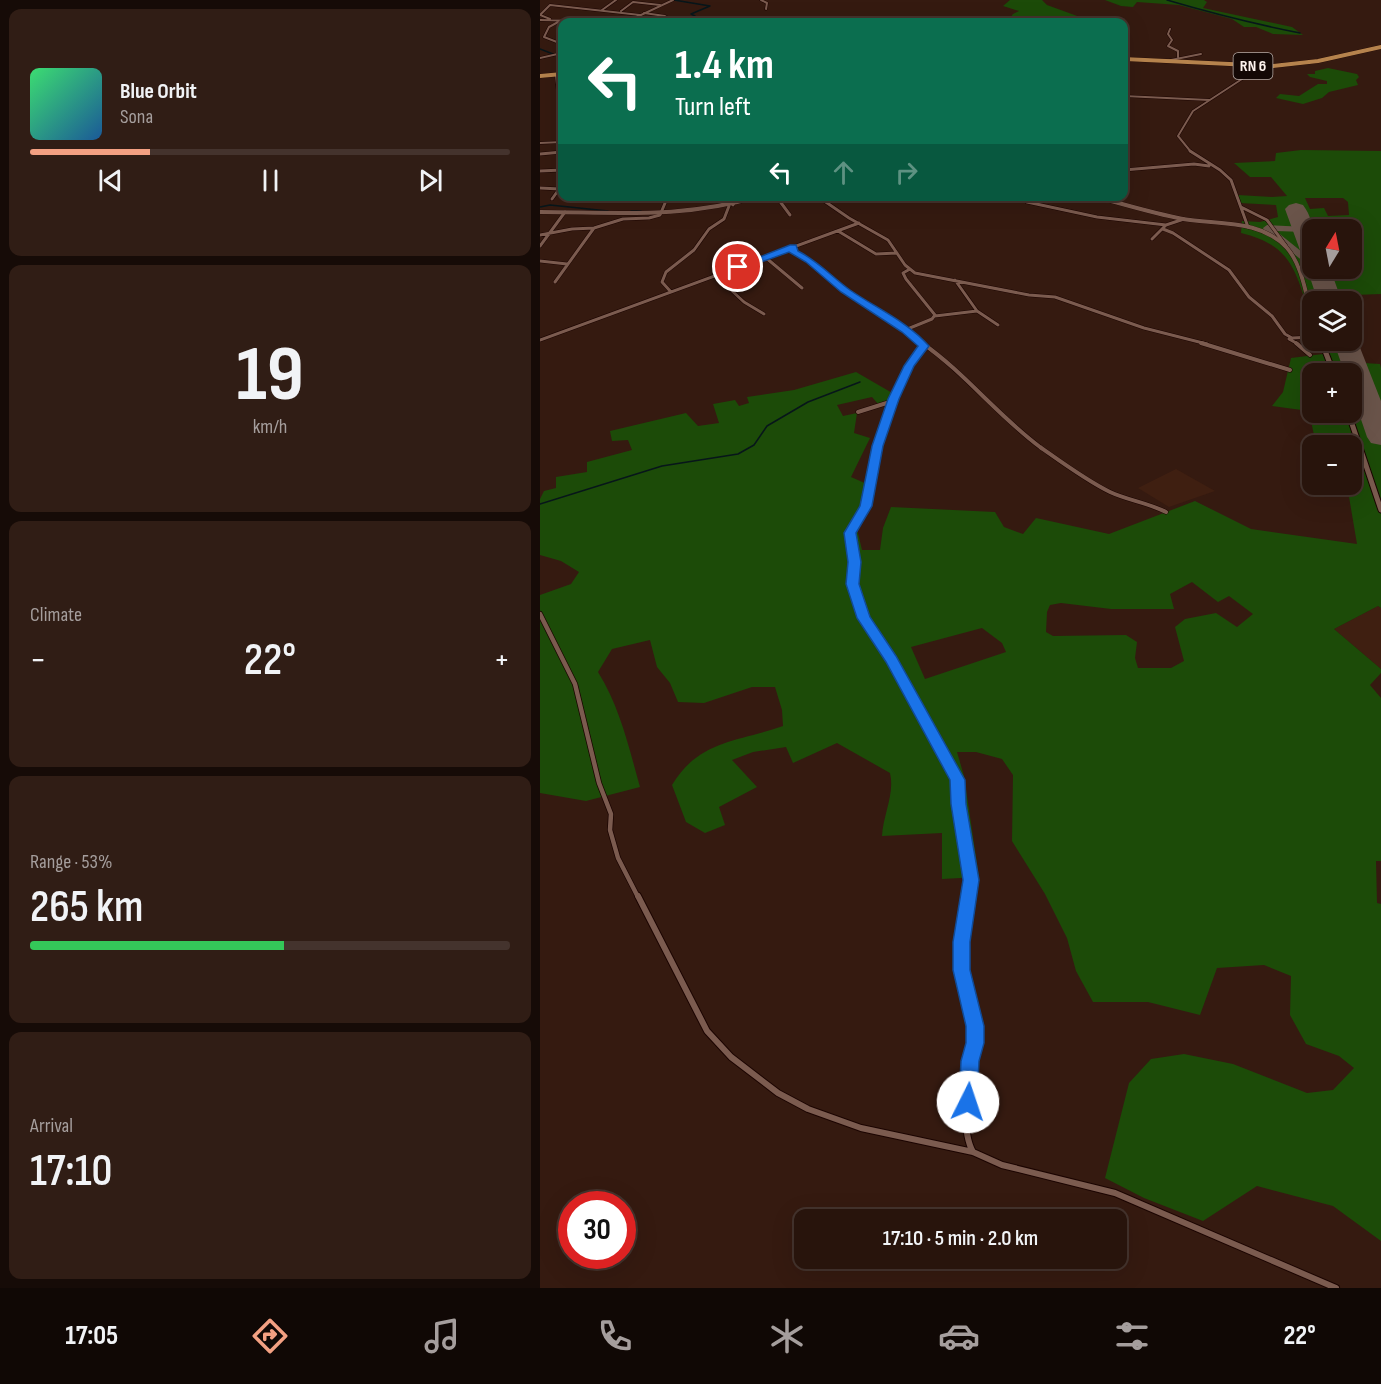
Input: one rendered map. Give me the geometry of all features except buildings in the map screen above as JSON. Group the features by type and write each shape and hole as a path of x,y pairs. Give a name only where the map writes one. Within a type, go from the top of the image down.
{"main road":[{"name":"RN 6","path":"1128,59 1252,68 1312,62 1317,59 1381,47"},
{"path":"540,76 556,75"},
{"path":"540,212 689,214 745,201"},
{"path":"1113,201 1185,219 1248,227 1268,235 1286,246 1295,260 1304,291"},
{"path":"1352,423 1381,510"}],"street":[{"path":"602,10 616,0"},
{"path":"634,18 671,0"},
{"path":"761,0 767,3 766,9"},
{"path":"597,18 604,13 620,12 633,2 660,5"},
{"path":"553,21 540,15 550,5 640,15"},
{"path":"575,18 582,9"},
{"path":"644,13 668,18"},
{"path":"661,18 665,16"},
{"path":"540,21 558,20"},
{"path":"558,22 549,27 544,37 558,42"},
{"path":"1170,29 1168,34 1172,40 1168,45 1178,51 1178,57"},
{"path":"540,58 558,54"},
{"path":"1164,62 1178,57 1201,54"},
{"path":"1305,58 1312,62"},
{"path":"1248,227 1244,222 1230,179 1201,159 1180,141 1178,136 1193,111 1252,68"},
{"path":"556,75 558,92"},
{"path":"1128,96 1209,100"},
{"path":"540,143 558,143"},
{"path":"540,154 558,152"},
{"path":"1194,164 1201,159"},
{"path":"1128,170 1194,164 1214,167"},
{"path":"540,171 558,170"},
{"path":"540,188 558,189"},
{"path":"552,199 558,192"},
{"path":"540,235 594,228 623,219 661,214 666,201"},
{"path":"671,292 662,282 663,275 694,250 709,229 724,219 734,201"},
{"path":"780,201 790,215"},
{"path":"826,201 890,241 910,269 919,274 1029,295 1055,297 1144,328 1228,350 1290,370"},
{"path":"1026,201 1097,217 1166,225 1185,219"},
{"path":"1241,207 1267,220 1286,246"},
{"path":"540,246 565,212"},
{"path":"540,339 859,223"},
{"path":"1152,239 1166,225"},
{"path":"555,282 594,228"},
{"path":"1162,230 1173,233 1229,270 1249,297 1272,316 1285,334 1292,338 1302,338"},
{"path":"838,231 876,254 897,253"},
{"path":"793,247 793,252 809,260 844,290 935,352 986,398 1002,416 1040,447 1110,492 1147,503 1166,512"},
{"path":"765,257 802,288"},
{"path":"540,261 567,264"},
{"path":"910,269 903,273 907,283 923,297 935,316"},
{"path":"716,276 744,302 764,314"},
{"path":"955,280 977,311 998,325"},
{"path":"905,330 935,316 977,311"},
{"path":"1292,338 1289,339 1302,346 1303,351 1310,355"},
{"path":"924,346 909,366 893,401 877,446 866,506 850,533 855,562 853,584 864,618 892,660 957,780 958,804 971,880 961,942 961,970 975,1026 975,1043 970,1061 966,1128 968,1143 973,1152"},
{"path":"858,412 893,401"},
{"path":"540,614 575,684 599,783 611,814 610,830 618,858 676,969 684,989 711,1035 731,1057 793,1102 861,1128 973,1152 1002,1165 1114,1193 1336,1288"}],"shaded area":[{"path":"1176,469 1215,491 1169,507 1138,488"},
{"path":"1378,606 1381,608 1381,669 1334,629"}],"green space":[{"path":"1010,0 1042,0 1047,5 1083,18 1010,18 1019,11 1003,6"},
{"path":"1105,0 1204,0 1207,2 1203,8 1292,27 1303,35 1273,34 1256,27 1244,27 1232,19 1179,5 1137,2 1133,7 1121,6"},
{"path":"1328,68 1357,74 1358,85 1329,92 1322,98 1303,104 1276,98 1280,94 1299,96 1318,84 1327,84 1327,81 1310,77 1307,74 1315,74 1315,71"},
{"path":"1301,150 1381,151 1381,294 1362,295 1362,291 1302,291 1291,265 1283,254 1259,239 1241,233 1242,221 1260,222 1278,217 1276,205 1240,203 1238,195 1287,196 1271,177 1250,177 1234,163 1275,161 1276,153","holes":["1305,198 1343,198 1348,202 1349,215 1328,216 1324,208 1310,209"]},
{"path":"1322,351 1359,351 1364,363 1380,364 1381,368 1381,608 1378,606 1334,629 1381,669 1381,673 1370,685 1381,698 1381,861 1376,861 1377,903 1381,904 1381,1241 1333,1206 1257,1186 1203,1221 1144,1198 1105,1178 1129,1083 1151,1059 1184,1054 1233,1064 1307,1093 1333,1090 1354,1068 1339,1056 1306,1044 1290,1015 1291,976 1264,965 1217,968 1200,1015 1148,1002 1093,1002 1076,971 1067,938 1045,894 1012,841 1013,775 1002,759 976,752 957,752 964,776 979,877 942,879 942,833 882,836 890,797 890,773 837,743 793,763 786,747 753,752 732,760 757,787 719,807 725,825 705,833 686,822 672,785 694,759 707,751 783,726 782,710 775,687 752,687 704,703 678,702 670,683 657,667 650,640 612,649 598,672 618,713 640,787 586,801 540,793 540,595 571,584 579,572 561,561 540,555 540,499 544,491 556,488 556,477 587,472 587,462 632,450 628,440 612,441 610,431 686,413 698,426 719,423 713,404 735,400 739,406 749,403 747,397 794,390 856,372 894,394 892,400 878,404 872,397 837,405 843,416 857,413 854,433 870,438 851,477 867,484 855,521 862,550 880,550 883,528 891,507 995,512 1004,527 1023,534 1036,518 1109,534 1195,501 1251,529 1357,544 1349,495 1362,495 1362,435 1314,435 1311,423 1362,423 1362,363 1302,363 1302,410 1272,406 1283,392 1291,358 1323,354","holes":["1192,582 1218,602 1229,596 1253,614 1237,627 1216,613 1185,619 1175,627 1184,661 1171,668 1138,668 1135,658 1137,642 1126,635 1053,636 1046,632 1047,612 1050,605 1061,603 1111,609 1174,609 1170,594","982,628 1002,643 1006,652 925,679 911,647"]}],"waterway":[{"path":"674,0 710,6 691,14 695,16 693,18"},
{"path":"1167,0 1300,33"},
{"path":"540,49 553,54"},
{"path":"540,207 550,205 608,211"},
{"path":"631,211 641,211"},
{"path":"540,504 662,466 738,454 754,445 767,426 808,402 860,382"}],"taxiway":[{"path":"1302,229 1267,228 1302,256"}],"runway":[{"path":"1296,209 1302,226"},
{"path":"1322,279 1326,291"},
{"path":"1349,351 1381,437"}],"route":[{"path":"738,267 793,247 793,252 809,260 844,290 905,330 924,346 909,366 894,399 877,446 867,503 850,533 855,562 853,584 864,618 885,648 929,724 957,780 958,804 967,845 971,880 961,942 963,982 975,1026 968,1102"}]}
